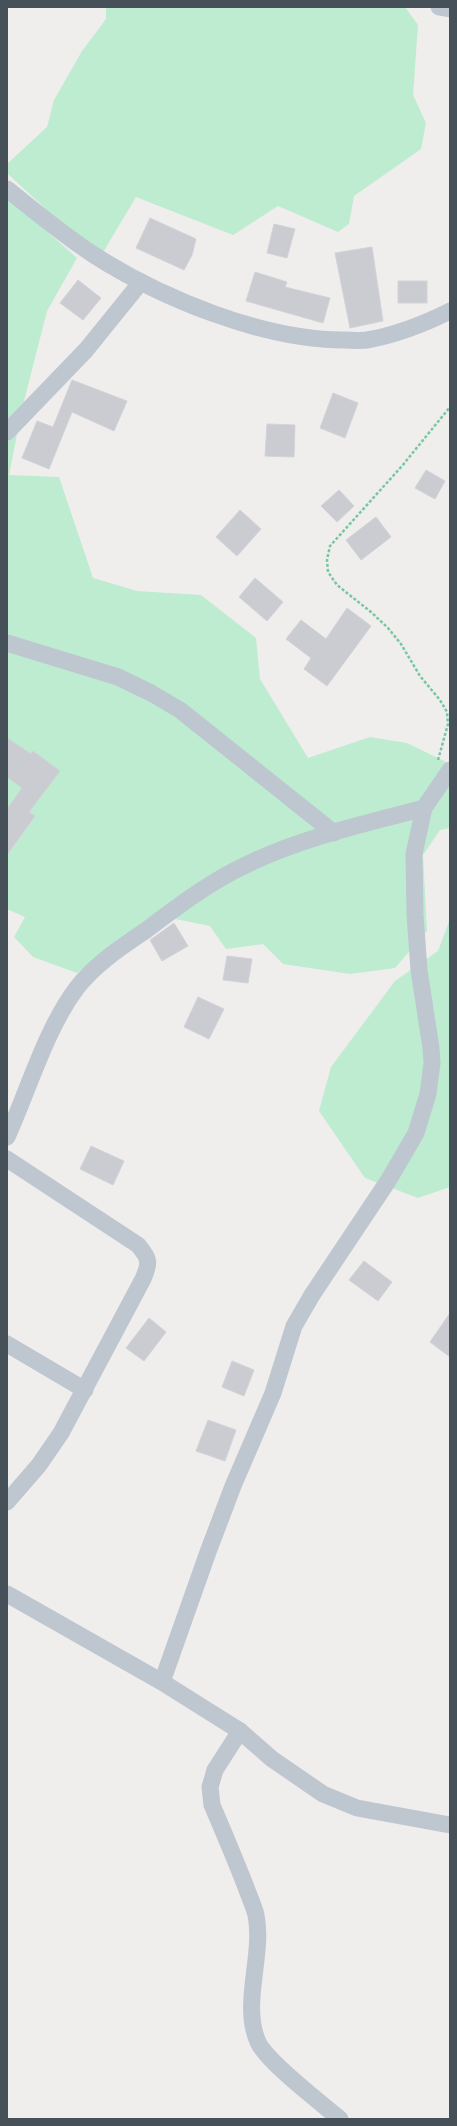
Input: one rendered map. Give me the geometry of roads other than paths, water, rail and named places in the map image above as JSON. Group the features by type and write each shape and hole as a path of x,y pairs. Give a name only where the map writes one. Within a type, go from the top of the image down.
{"street":[{"path":"439,7 450,9"},
{"path":"7,189 56,229 95,256 141,282 232,320 279,333 324,340 367,340 403,330 450,311"},
{"path":"7,432 86,350 141,282"},
{"path":"7,642 118,677 151,693 180,710 334,833"},
{"path":"162,1682 211,1544 273,1393 294,1326 312,1295 388,1181 416,1133 428,1094 432,1063 419,970 415,915 414,854 424,808 443,767"},
{"path":"7,1137 58,1018 76,988 97,968 135,937 214,882 249,863 334,833 424,808"},
{"path":"7,1159 138,1245 147,1255 148,1266 143,1280 85,1390 51,1449 7,1502"},
{"path":"7,1344 85,1390"},
{"path":"7,1594 162,1682 240,1731 272,1759 333,1799 357,1808 450,1825"},
{"path":"240,1731 215,1770 210,1787 212,1805 256,1915 258,1942 253,1996 253,2020 258,2042 267,2055 340,2119"}]}
